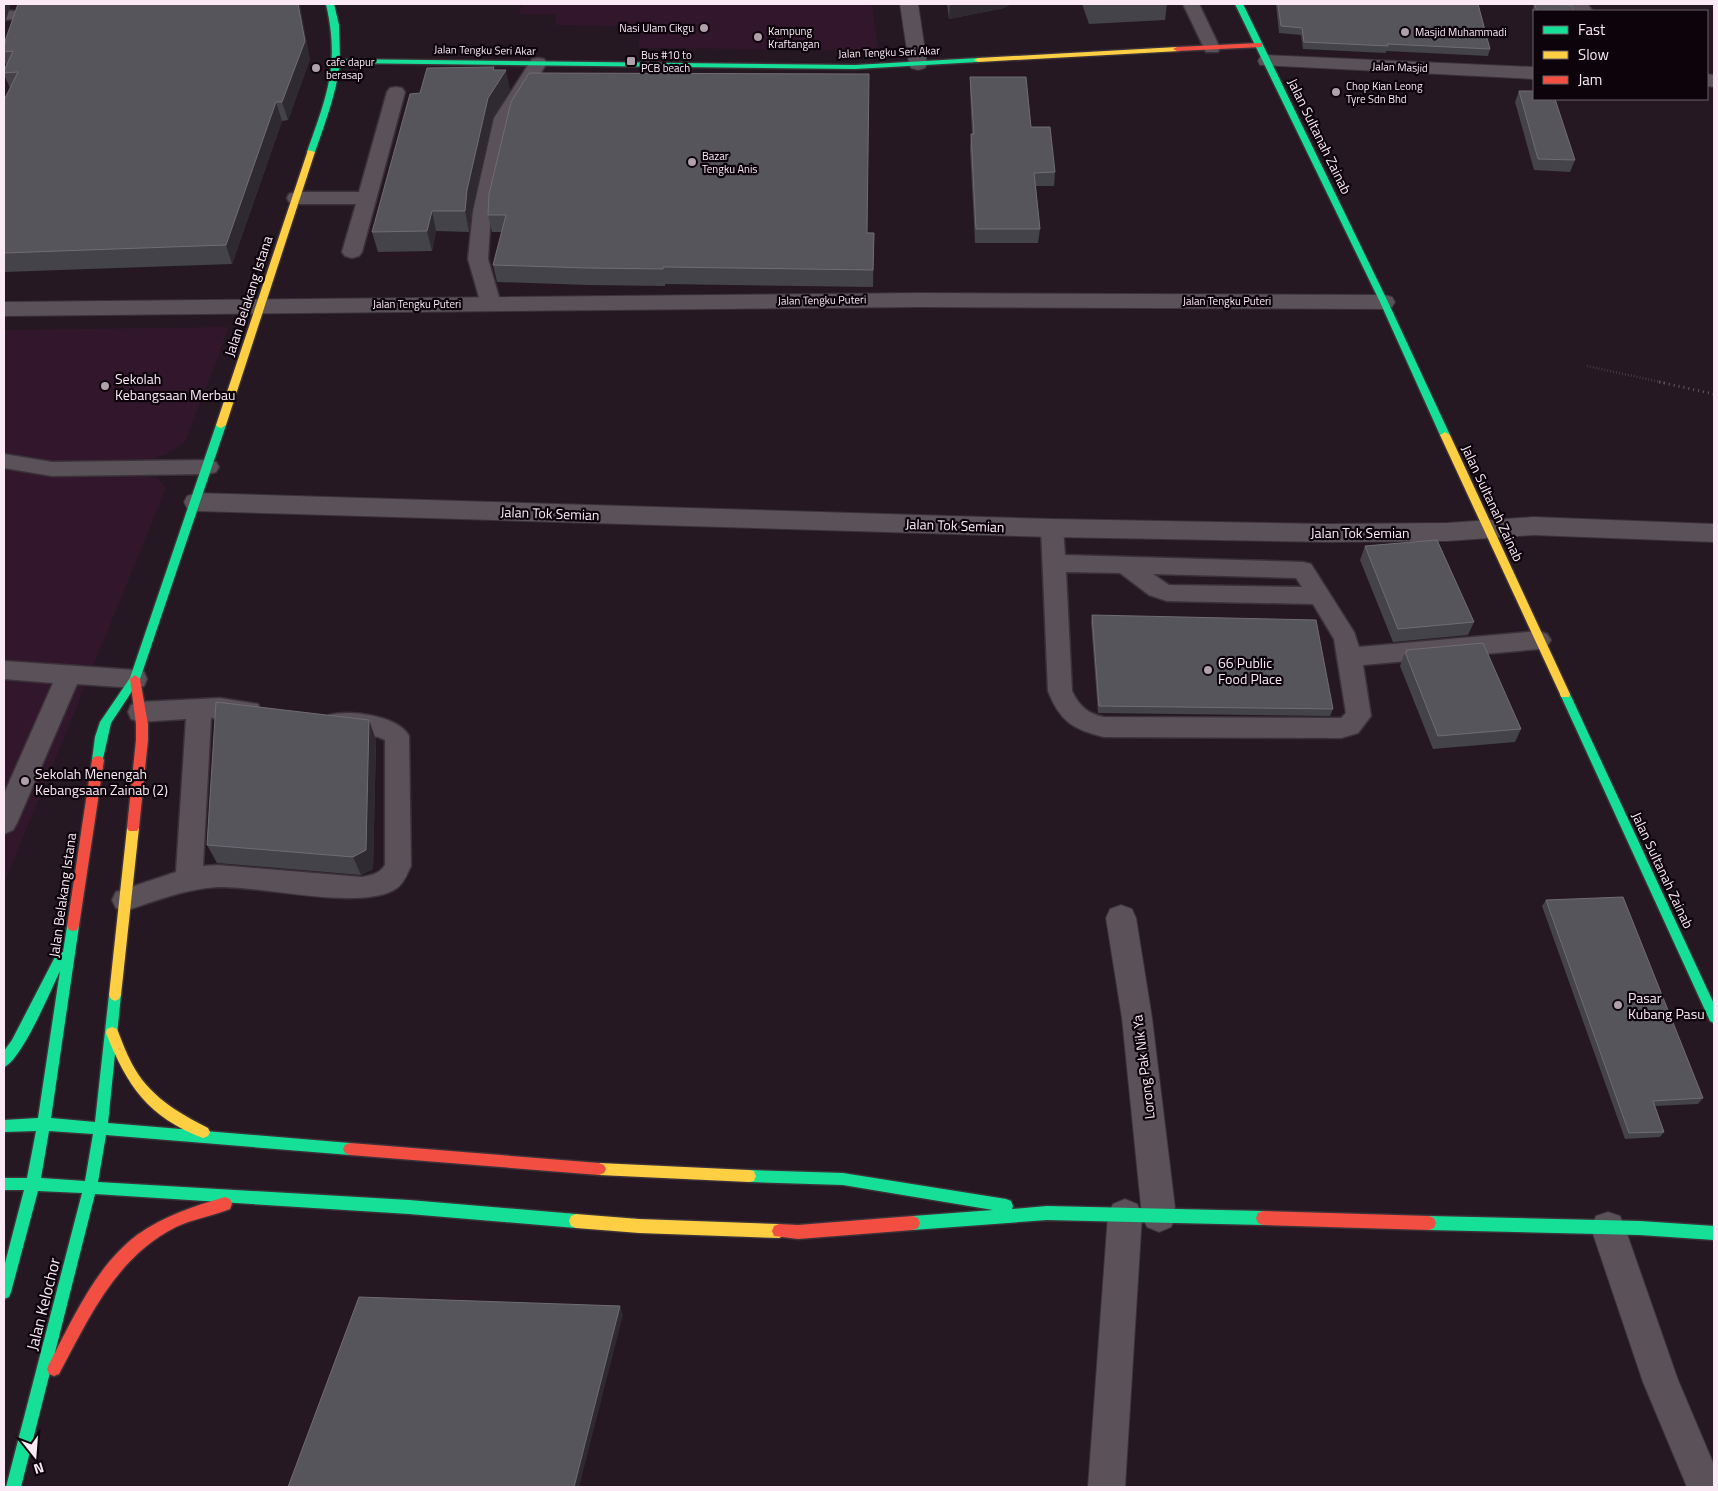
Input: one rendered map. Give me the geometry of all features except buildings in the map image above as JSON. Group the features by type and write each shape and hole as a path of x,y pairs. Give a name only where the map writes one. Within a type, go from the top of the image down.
{"main road":[{"name":"Jalan Belakang Istana","path":"4,1292 32,1184 44,1124 101,737 106,722 135,679 208,467 339,61 339,35 330,4"},
{"name":"Jalan Sultanah Zainab","path":"1239,4 1384,302 1714,1016"},
{"name":"Jalan Tengku Seri Akar","path":"339,61 855,67 1212,48 1263,53"},
{"name":"Jalan Belakang Istana","path":"101,1128 142,740 135,679"},
{"path":"4,1061 17,1044 71,937"},
{"path":"111,1030 125,1065 137,1085 152,1101 170,1114 214,1138"},
{"path":"4,1126 44,1124 502,1162 655,1172 843,1180 1047,1213"},
{"name":"Jalan Kelochor","path":"13,1487 90,1188 101,1128"},
{"path":"4,1184 32,1184 409,1207 639,1226 798,1232 1047,1213 1686,1230 1714,1233"},
{"path":"35,1402 104,1278 122,1256 144,1237 171,1221 197,1210 253,1198"},
{"path":"1686,1230 1714,1221"}],"street":[{"path":"909,4 918,64"},
{"name":"Jalan Masjid","path":"1263,53 1533,73"},
{"name":"Jalan Tengku Puteri","path":"4,309 909,300 1384,302"},
{"name":"Jalan Tok Semian","path":"196,502 1052,528 1327,533 1447,532 1533,526 1714,534"},
{"name":"Lorong Pak Nik Ya","path":"1121,918 1137,1018 1159,1216"},
{"path":"1106,1487 1124,1215"},
{"path":"1608,1228 1661,1382 1705,1487"}],"lane":[{"path":"1191,4 1212,48"},
{"path":"491,304 478,259 482,211 503,118 538,63"},
{"path":"352,252 396,92"},
{"path":"296,198 366,198"},
{"path":"4,460 52,469 208,467"},
{"path":"1052,528 1060,691 1065,705 1075,716 1086,723 1114,727 1341,728 1349,726 1359,716 1346,638 1303,570 1054,563"},
{"path":"1350,657 1539,640"},
{"path":"4,670 68,676 135,679"},
{"path":"4,823 68,676"},
{"path":"189,879 199,708"},
{"path":"140,712 220,708 268,714"},
{"path":"125,900 189,879 218,876 362,888 374,887 387,881 395,874 398,866 397,736 389,729 316,720"}],"path":[{"path":"1587,366 1714,394"}],"shaded area":[{"name":"Kampung Kraftangan","path":"522,4 872,4 878,50 638,48 642,26 555,25 557,14 519,14"},
{"path":"229,327 185,442 165,455 157,456 151,477 157,477 166,488 4,884 4,330"}],"traffic: fast":[{"path":"311,152 334,80 337,45 330,4"},
{"path":"1239,4 1384,302 1445,435"},
{"path":"339,61 855,67 978,60"},
{"path":"98,760 101,737 106,722 135,679 221,425"},
{"path":"1565,694 1714,1017"},
{"path":"4,1292 33,1184 44,1124 73,926"},
{"path":"4,1061 17,1044 61,957"},
{"path":"13,1487 90,1188 101,1128 115,995"},
{"path":"4,1126 44,1124 350,1149"},
{"path":"749,1176 843,1179 1006,1206"},
{"path":"4,1184 33,1184 409,1207 576,1221"},
{"path":"913,1223 1047,1213 1263,1218"},
{"path":"1429,1223 1640,1228 1714,1233"}],"traffic: slow":[{"path":"978,60 1177,49"},
{"path":"221,425 311,152"},
{"path":"1445,435 1565,694"},
{"path":"115,995 133,828"},
{"path":"112,1033 128,1069 145,1094 169,1113 203,1132"},
{"path":"599,1169 749,1176"},
{"path":"576,1221 639,1226 779,1231"}],"traffic: jam":[{"path":"1177,49 1259,45"},
{"path":"133,828 142,740 142,724 135,679"},
{"path":"73,926 98,760"},
{"path":"350,1149 599,1169"},
{"path":"54,1369 98,1290 125,1255 142,1240 176,1220 225,1204"},
{"path":"1263,1218 1429,1223"},
{"path":"779,1231 798,1232 913,1223"}],"place":[{"name":"Nasi Ulam Cikgu","path":"704,28"},
{"name":"Masjid Muhammadi","path":"1405,32"},
{"name":"Kampung Kraftangan","path":"758,37"},
{"name":"Bus #10 to PCB beach","path":"631,61"},
{"name":"cafe dapur berasap","path":"316,68"},
{"name":"Chop Kian Leong Tyre Sdn Bhd","path":"1336,92"},
{"name":"Bazar Tengku Anis","path":"692,162"},
{"name":"Sekolah Kebangsaan Merbau","path":"105,386"},
{"name":"66 Public Food Place","path":"1208,670"},
{"name":"Sekolah Menengah Kebangsaan Zainab (2)","path":"25,781"},
{"name":"Pasar Kubang Pasu","path":"1618,1005"}]}
